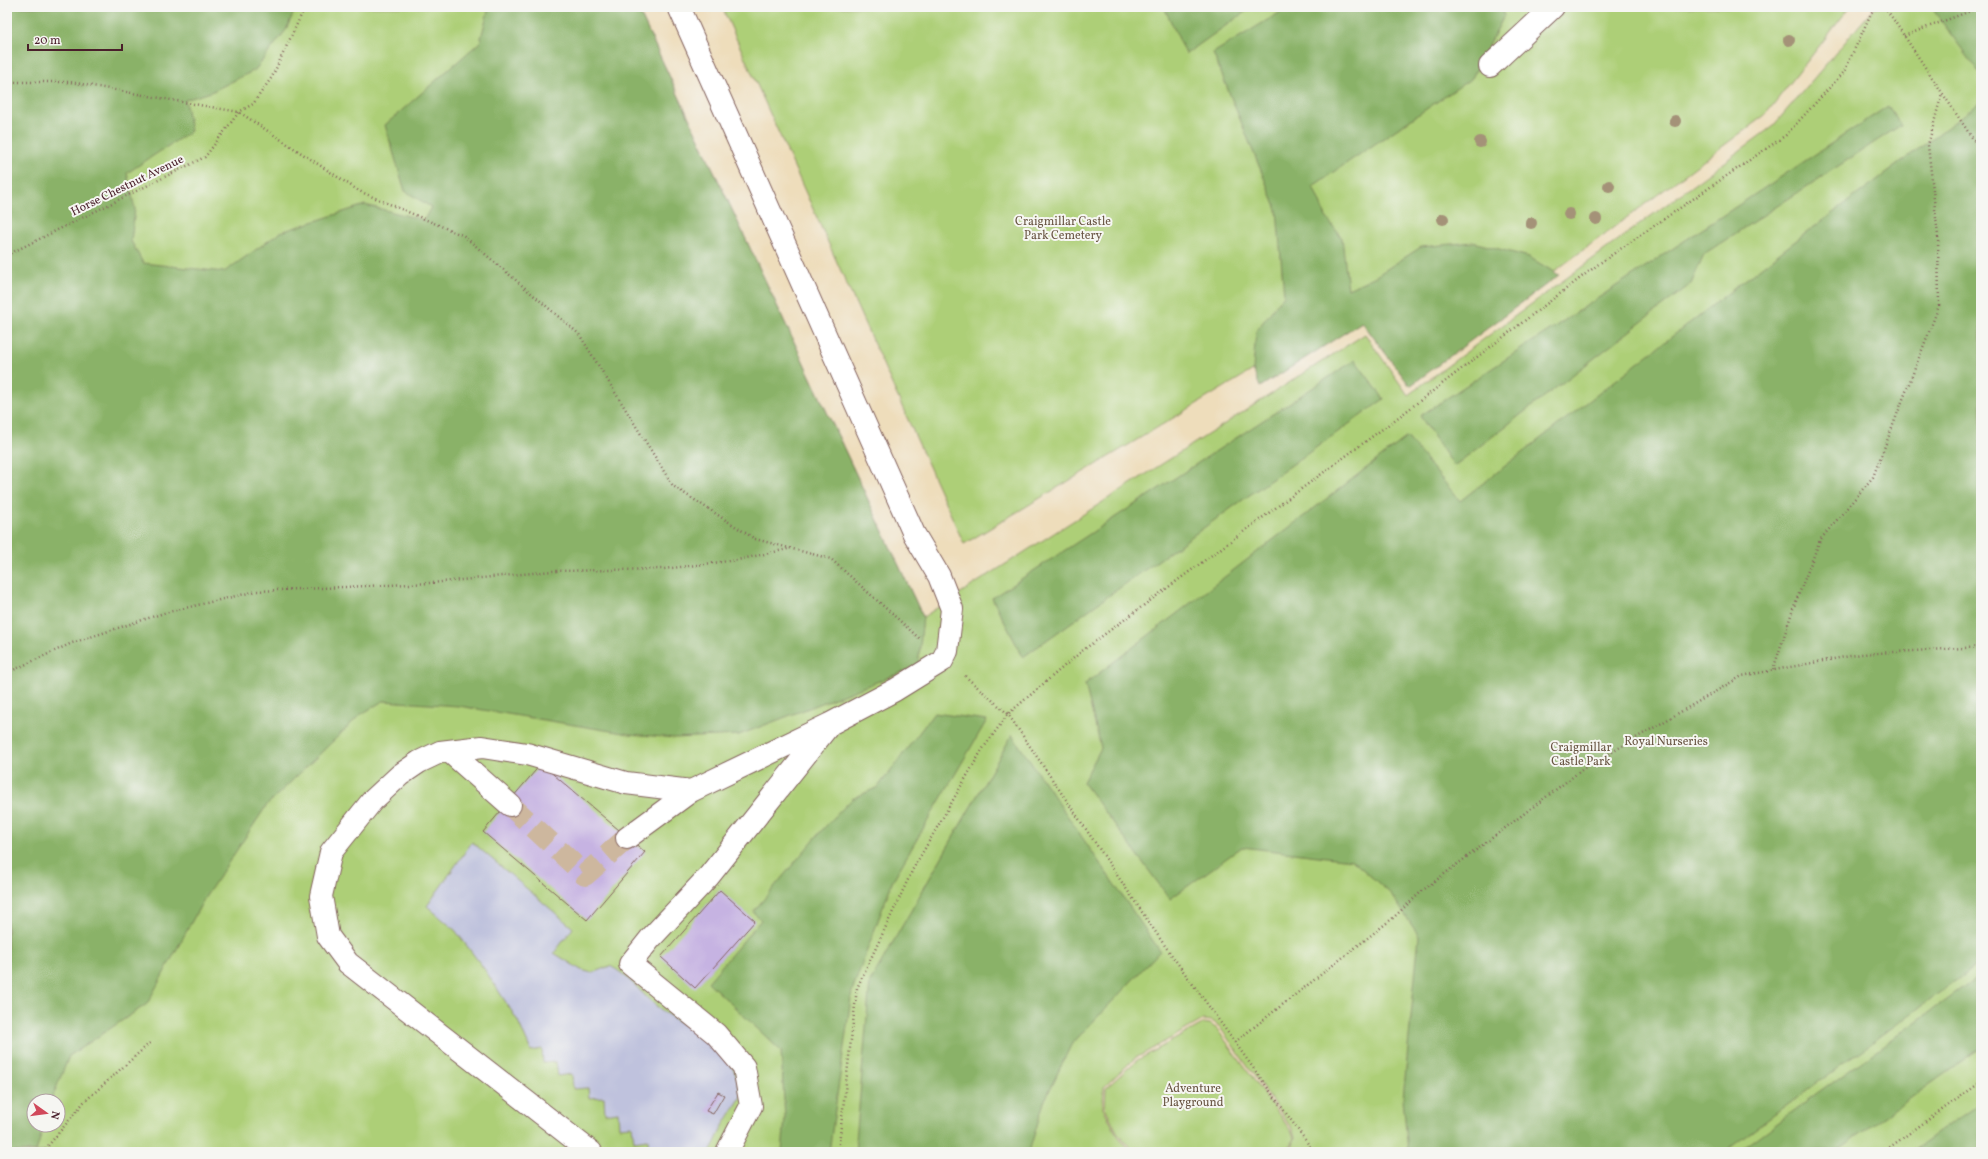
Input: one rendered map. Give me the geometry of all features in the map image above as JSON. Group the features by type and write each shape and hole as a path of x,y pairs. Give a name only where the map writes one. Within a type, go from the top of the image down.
{"lane":[{"path":"627,838 691,791 830,724 895,690 942,661 947,651 952,609 939,576 911,526 679,7"},
{"path":"1490,66 1553,7"},
{"path":"727,1152 751,1106 744,1067 716,1034 630,964 650,939 709,876 830,724"},
{"path":"591,1152 348,963 328,936 321,896 331,852 372,801 400,775 419,762 440,752 482,747 527,754 626,783 691,791"},
{"path":"450,751 510,805"}],"path":[{"name":"Horse Chestnut Avenue","path":"7,255 205,157 239,112 252,104 272,77 305,7"},
{"path":"838,1152 857,988 913,869 982,750 1008,714 1082,651 1404,413 1600,263 1786,135 1844,72 1874,7"},
{"path":"1885,7 1981,151"},
{"path":"1904,36 1981,7"},
{"path":"7,82 70,82 239,112 360,191 464,236 579,334 673,486 755,539 831,559 904,624 942,661 972,680 1008,714 1163,943 1314,1152"},
{"path":"1773,670 1793,609 1820,540 1873,477 1910,377 1939,306 1938,236 1928,145 1942,93"},
{"path":"7,673 72,643 164,613 257,591 431,582 553,571 664,569 736,560 789,549"},
{"path":"1235,1042 1393,918 1422,892 1583,769 1742,676 1861,654 1981,647"},
{"path":"43,1152 84,1102 151,1042"},
{"path":"1883,1152 1981,1082"}],"shaded area":[{"path":"531,729 791,1152 442,1152 210,904"}],"green space":[{"name":"Craigmillar Castle Park","path":"7,7 637,7 923,617 1365,334 1408,395 1773,126 1875,7 1981,7 1981,1152 1284,1152 1293,1145 1295,1137 1292,1129 1219,1026 1212,1021 1203,1020 1134,1059 1104,1087 1103,1107 1116,1133 1131,1152 710,1152 724,1124 741,1097 735,1073 729,1061 710,1042 664,1012 628,979 610,966 592,973 581,970 554,953 573,928 472,842 427,906 455,930 485,970 518,1021 531,1051 542,1049 543,1063 556,1062 558,1076 572,1074 573,1089 588,1088 589,1098 604,1097 605,1114 618,1112 619,1127 632,1126 634,1141 648,1139 649,1152 7,1152"},
{"path":"7,7 296,7 286,30 255,70 211,92 185,100 191,131 127,173 135,209 131,241 143,263 224,272 281,232 365,205 424,220 431,207 405,191 385,125 480,42 489,7 637,7 923,617 918,666 739,735 675,738 629,734 459,706 383,701 360,715 267,805 204,899 147,1004 69,1056 54,1093 26,1093 26,1133 42,1133 36,1152 7,1152"},
{"name":"Craigmillar Castle Park Cemetery","path":"722,7 1850,7 1765,115 1412,377 1361,305 964,544"},
{"path":"1164,7 1252,7 1186,54"},
{"path":"1289,7 1502,7 1504,16 1472,78 1313,186 1326,217 1342,238 1348,289 1376,276 1421,247 1473,242 1529,257 1559,275 1410,386 1362,322 1260,387 1253,369 1256,331 1284,295 1277,210 1213,53"},
{"path":"1931,7 1981,7 1981,75"},
{"name":"Royal Nurseries","path":"1981,102 1981,962 1724,1152 1408,1152 1403,1098 1419,936 1391,894 1352,860 1242,847 1170,899 1083,782 1101,748 1085,684 1407,437 1460,501 1790,245"},
{"path":"1888,106 1901,125 1704,254 1691,284 1454,466 1420,416"},
{"path":"1355,360 1384,399 1023,657 992,598"},
{"path":"934,713 987,720 893,880 852,991 829,1152 782,1152 785,1118 781,1051 708,982 761,920 753,912 822,830 852,799 878,787"},
{"path":"1012,735 1160,951 1071,1045 1044,1102 1029,1152 855,1152 870,982"},
{"path":"1981,974 1981,1048 1835,1152 1738,1152"},
{"name":"Adventure Playground","path":"1204,1023 1210,1024 1217,1029 1291,1131 1294,1137 1292,1144 1281,1152 1134,1152 1117,1132 1105,1107 1106,1088 1136,1061"},
{"path":"1981,1102 1981,1152 1911,1152"}],"building":[{"path":"541,764 645,852 587,920 483,832"},
{"path":"720,890 755,921 695,988 661,957"},
{"path":"718,1092 724,1095 713,1114 706,1111"}],"tunnel":[{"path":"510,805 585,875 627,838"}]}
